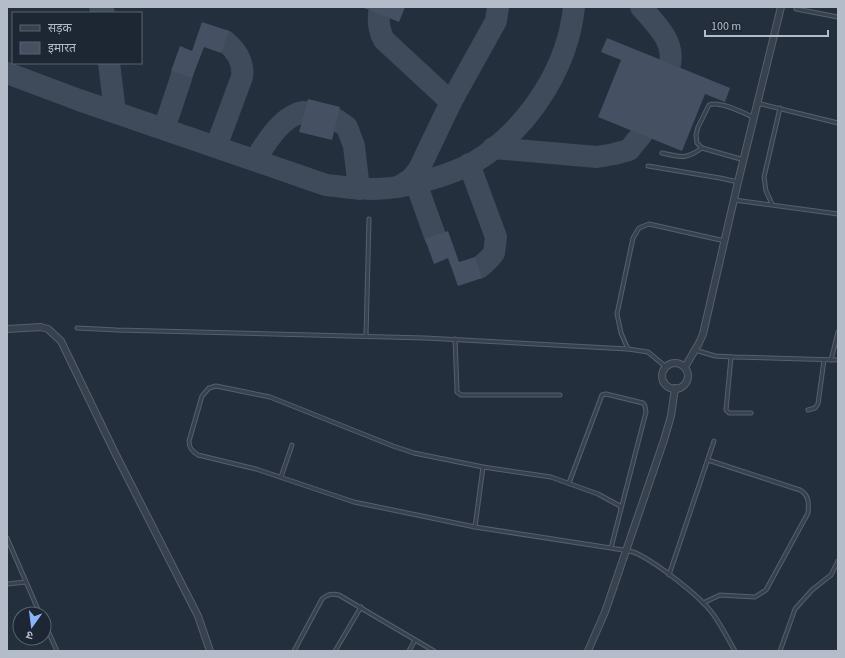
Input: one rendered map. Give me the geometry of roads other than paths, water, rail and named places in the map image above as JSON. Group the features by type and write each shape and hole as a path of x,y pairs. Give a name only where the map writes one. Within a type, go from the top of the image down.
{"street":[{"path":"684,367 703,334 738,182 781,7"},
{"path":"7,329 41,327 48,329 61,341 115,453 198,616 210,651"},
{"path":"676,363 684,367 687,371 687,381 680,387 675,388 666,384 664,380 664,371 666,366 676,363"},
{"path":"588,651 605,612 664,440 671,416 675,388"}],"lane":[{"path":"796,9 838,18"},
{"path":"757,103 838,123"},
{"path":"744,160 702,148 697,143 696,135 698,127 711,104 724,106 754,116"},
{"path":"772,204 766,191 764,177 780,108"},
{"path":"662,153 687,157 691,156 702,148"},
{"path":"648,166 738,182"},
{"path":"734,200 838,214"},
{"path":"366,336 369,219"},
{"path":"628,349 621,333 617,314 633,238 639,228 648,224 724,241"},
{"path":"77,328 455,339 628,349 648,352 666,366"},
{"path":"831,360 838,332"},
{"path":"455,339 456,389 459,394 464,396 560,395"},
{"path":"695,350 715,356 838,360"},
{"path":"731,357 726,410 729,413 751,413"},
{"path":"808,410 815,408 818,404 824,360"},
{"path":"621,509 618,504 598,494 551,477 483,467 407,451 270,397 216,386 209,388 202,396 189,441 190,448 198,455 256,469 328,495 354,502 476,527 626,550 637,554 652,562 695,595 712,613 735,651"},
{"path":"569,483 602,395 606,394 643,403 646,412 611,548"},
{"path":"669,575 714,441"},
{"path":"281,477 292,445"},
{"path":"703,603 715,596 723,594 756,597 766,590 808,513 809,506 807,497 800,490 708,460"},
{"path":"476,527 483,467"},
{"path":"7,538 36,606"},
{"path":"780,651 795,609 812,590 831,575 838,561"},
{"path":"7,584 26,582"},
{"path":"294,651 322,599 333,593 339,594 434,651"},
{"path":"335,651 361,608"},
{"path":"52,640 57,651"},
{"path":"409,651 415,640"}]}
